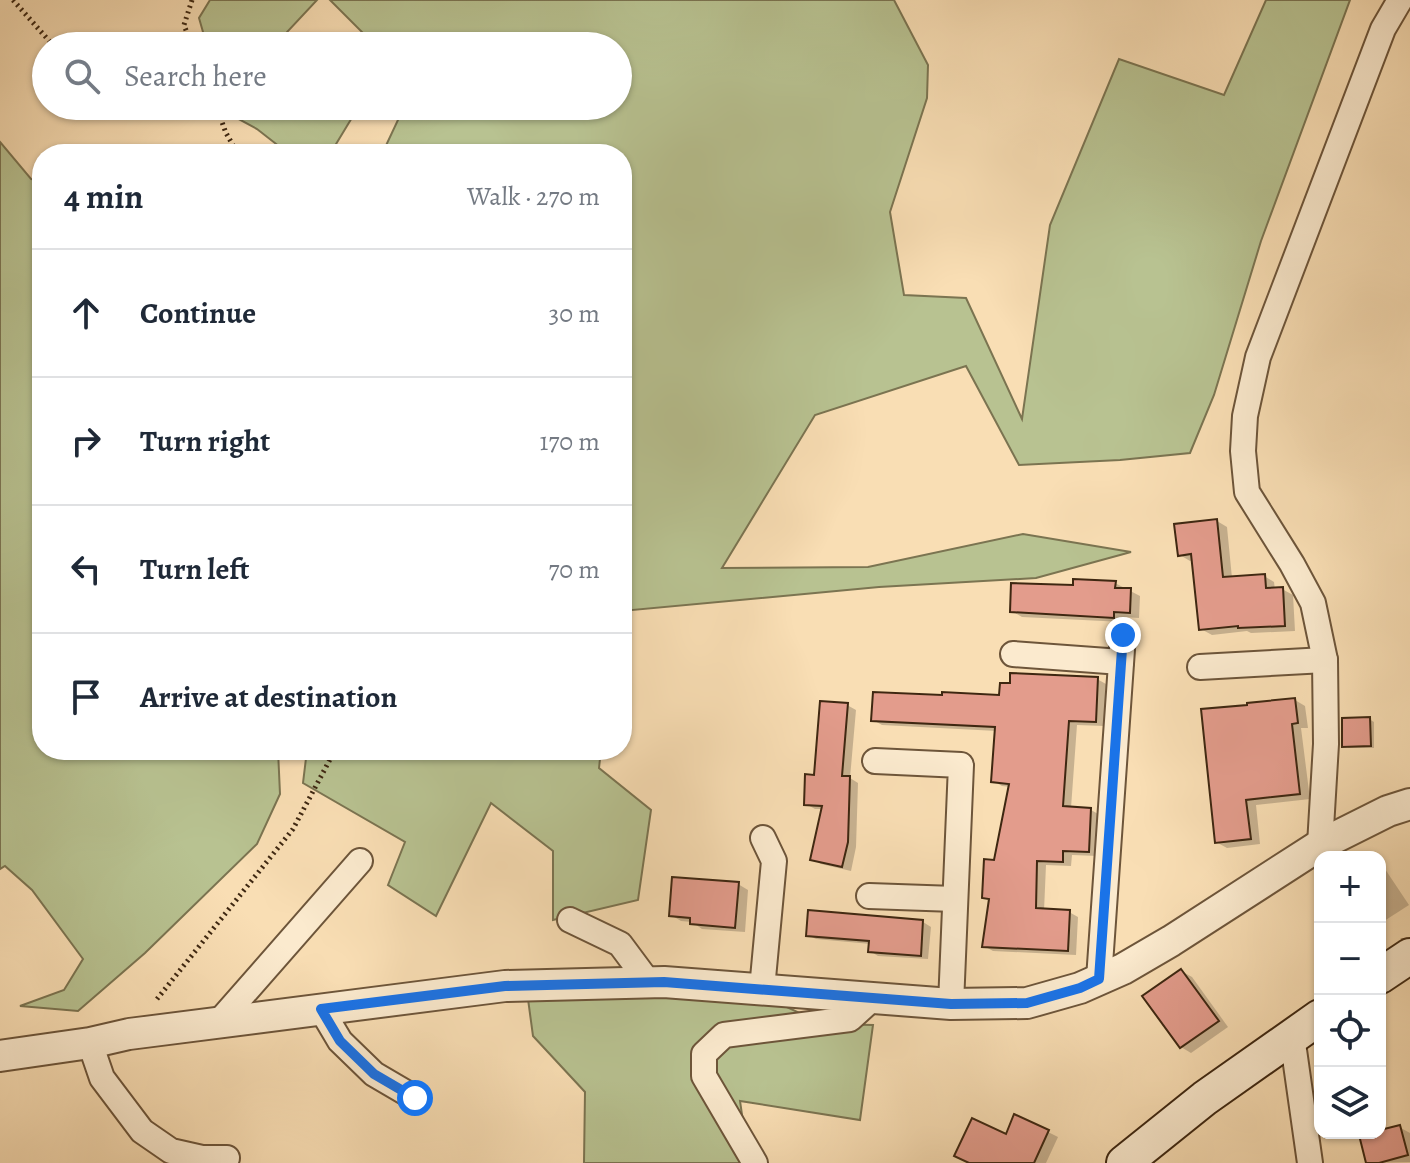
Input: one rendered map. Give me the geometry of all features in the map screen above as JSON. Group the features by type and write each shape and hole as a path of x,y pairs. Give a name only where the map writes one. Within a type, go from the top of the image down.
{"main road":[{"path":"1386,972 1410,956"},
{"path":"1124,1163 1205,1098 1306,1026"}],"street":[{"path":"1320,845 1326,744 1325,660 1313,603 1247,492 1243,451 1245,416 1258,357 1383,29 1400,0"},
{"path":"1099,979 1123,635"},
{"path":"1013,654 1121,662"},
{"path":"1200,667 1325,660"},
{"path":"875,761 961,765 951,1004"},
{"path":"1,1060 129,1034 505,986 664,982 951,1004 1027,1003 1080,988 1123,969 1320,845 1388,811 1410,804"},
{"path":"762,989 774,861 763,838"},
{"path":"218,1023 360,861"},
{"path":"869,896 955,899"},
{"path":"570,920 620,944 649,983"},
{"path":"755,1163 704,1076 704,1054 724,1035 850,1019 873,998"},
{"path":"321,1009 340,1041 374,1074 415,1098"},
{"path":"1306,1026 1310,1163"},
{"path":"90,1043 102,1078 142,1131 171,1151 202,1158 227,1158"}],"path":[{"path":"13,0 41,32"},
{"path":"187,32 184,25 192,0"},
{"path":"221,120 232,144"},
{"path":"129,1034 293,829 330,760"}],"green space":[{"path":"210,0 317,0 287,32 203,32 199,18"},
{"path":"330,0 894,0 928,65 927,98 890,212 904,295 966,298 1022,419 1050,225 1119,59 1224,95 1266,0 1350,0 1261,241 1214,395 1190,453 1019,465 966,366 815,415 722,568 868,567 1023,534 1131,552 1036,578 879,587 632,610 632,144 387,144 398,120 632,120 632,32 362,32"},
{"path":"240,120 351,120 336,144 276,144"},
{"path":"0,142 32,179 32,760 278,760 280,794 257,844 145,953 78,1011 20,1006 64,990 83,959 32,890 5,866 0,869"},
{"path":"306,760 600,760 599,768 651,810 638,900 553,920 553,851 491,803 436,916 388,885 405,842 303,783"},
{"path":"761,995 823,1024 873,1025 860,1120 740,1101 749,1163 584,1163 585,1092 533,1036 528,999"}],"building":[{"path":"1217,519 1223,577 1265,574 1266,588 1283,587 1285,626 1199,630 1191,554 1178,556 1174,524"},
{"path":"1073,579 1116,581 1115,588 1131,588 1130,613 1114,612 1114,618 1010,612 1011,583 1073,585"},
{"path":"1010,673 1098,677 1096,722 1069,721 1063,806 1091,808 1089,852 1063,851 1063,862 1037,861 1036,908 1070,910 1068,951 982,947 989,899 982,898 984,859 994,860 1009,784 991,782 995,727 871,721 873,692 999,695 1000,683 1010,683"},
{"path":"1295,698 1298,723 1292,724 1300,794 1246,800 1251,839 1215,843 1201,709"},
{"path":"820,701 848,703 842,776 850,776 848,842 842,867 810,860 822,806 804,805 805,774 814,775"},
{"path":"1370,717 1371,746 1342,747 1342,718"},
{"path":"672,877 739,882 735,928 690,924 690,918 669,916"},
{"path":"808,910 923,920 921,956 868,952 869,941 806,936"},
{"path":"1181,969 1219,1021 1180,1048 1142,996"},
{"path":"1014,1114 1049,1130 1034,1163 969,1163 954,1156 972,1118 1006,1134"},
{"path":"1400,1125 1408,1155 1379,1163 1366,1163 1360,1139 1386,1139 1386,1128"}],"route":[{"path":"415,1098 374,1074 340,1041 321,1009 505,986 664,982 951,1004 1027,1003 1080,988 1099,979 1123,635"}]}
